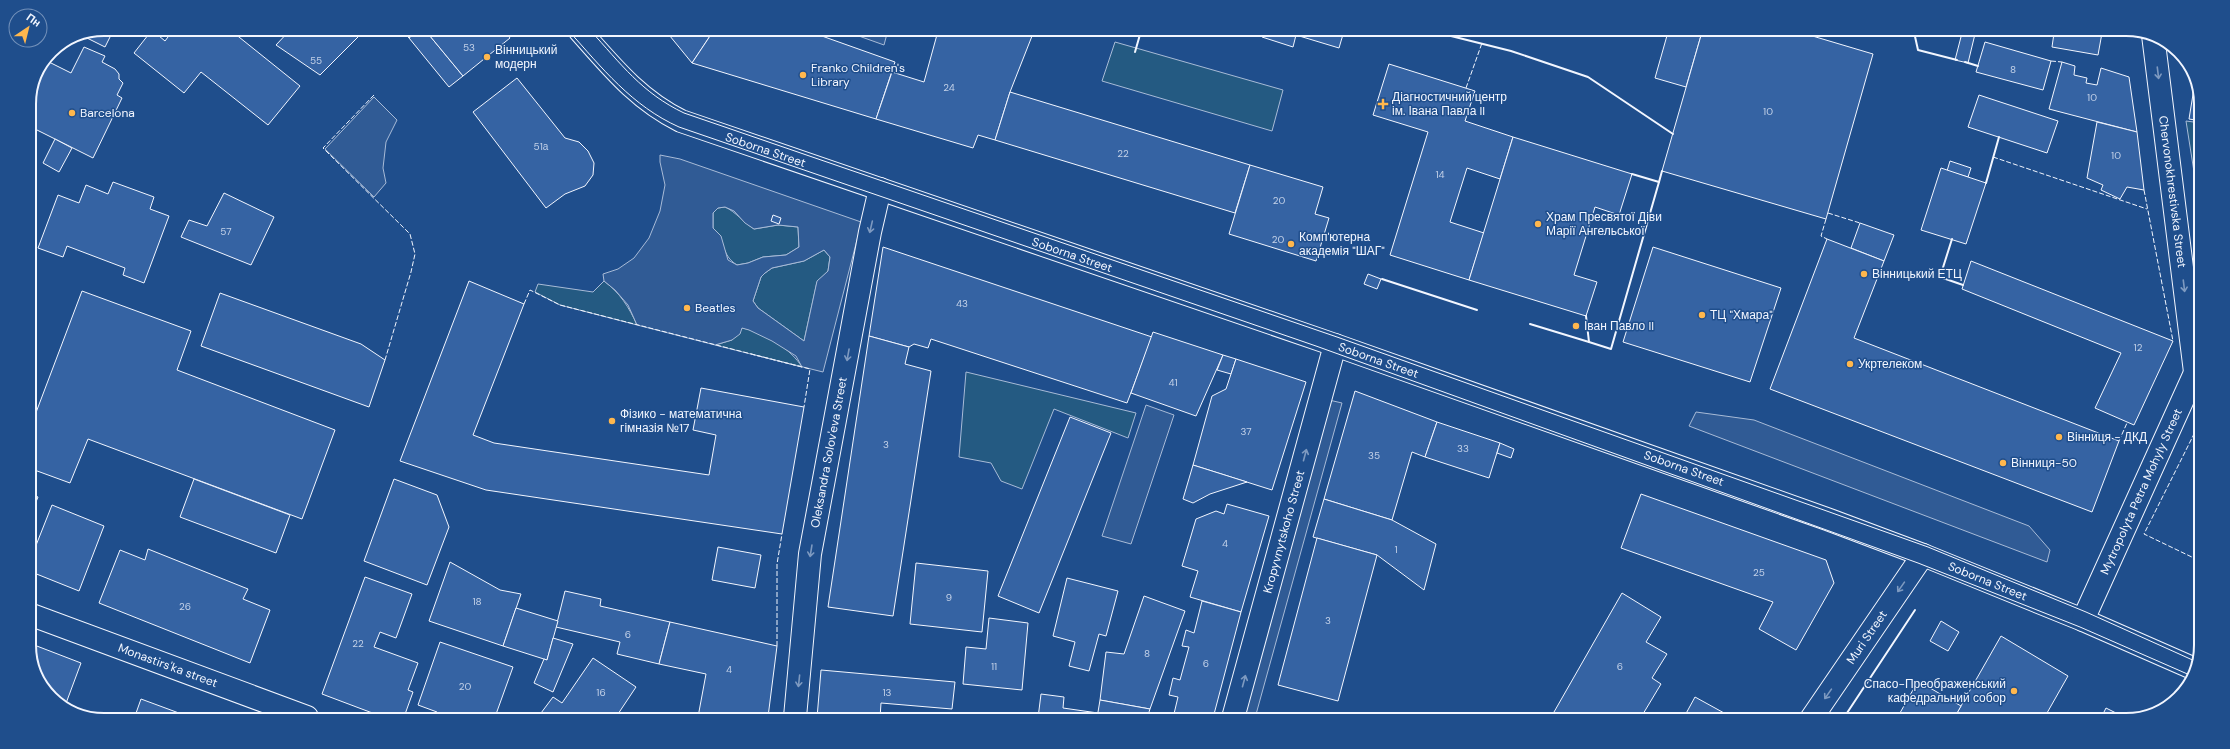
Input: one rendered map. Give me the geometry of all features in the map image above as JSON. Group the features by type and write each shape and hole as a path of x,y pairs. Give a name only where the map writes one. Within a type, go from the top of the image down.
{"street":[{"name":"Soborna Street","path":"584,36 623,80 640,96 662,111 681,120 1335,345 1924,555 2083,620 2190,667"},
{"name":"Chervonokhrestivska Street","path":"2154,42 2194,345"},
{"name":"Oleksandra Solov'eva Street","path":"795,713 810,554 870,232 880,189"},
{"name":"Kropyvnytskoho Street","path":"1234,713 1335,345"},
{"name":"Mytropolyta Petra Mohyly Street","path":"2083,620 2194,374"},
{"name":"Muri Street","path":"1815,713 1924,555"},
{"name":"Monastirs'ka street","path":"36,617 299,713"}],"shaded area":[{"path":"859,36 886,36 884,45"},
{"path":"1115,42 1283,90 1272,131 1102,81"},
{"path":"374,97 397,120 386,142 383,168 386,183 374,197 325,149"},
{"path":"2186,121 2194,122 2194,172"},
{"path":"660,155 680,159 864,223 858,236 823,372 802,367 796,356 772,341 742,328 740,334 732,340 715,345 637,325 628,305 615,290 604,281 603,274 618,269 634,258 649,238 660,211 665,185","holes":["725,207 734,211 745,223 754,229 778,225 798,227 799,247 786,255 763,257 748,263 737,265 728,260 721,236 713,228 713,213 718,208","824,250 830,257 828,271 817,281 804,341 758,308 753,301 761,277 765,273 772,268 804,261"]},
{"path":"725,207 754,229 778,225 798,227 799,247 786,255 763,257 748,263 737,265 728,257 720,238 713,228 713,213 718,208"},
{"path":"824,250 830,257 828,271 817,282 804,341 758,308 753,301 761,277 765,273 772,268 804,261"},
{"path":"604,281 615,290 624,301 637,325 560,305 535,292 538,284 593,292"},
{"path":"742,328 759,333 776,342 791,354 802,367 715,345 732,340"},
{"path":"966,372 1136,413 1128,438 1054,409 1022,489 1001,481 991,463 959,457"},
{"path":"1329,400 1342,403 1256,713 1243,713"},
{"path":"1146,405 1174,415 1131,544 1102,536"},
{"path":"1696,412 1754,420 2029,526 2050,550 2047,562 1689,426"}],"building":[{"path":"110,36 105,47 87,38"},
{"path":"147,36 159,36 165,41 169,36 238,36 300,86 268,125 201,72 184,93 134,53"},
{"path":"284,36 359,36 320,75 276,45"},
{"path":"412,36 430,36 463,76 449,87 409,38"},
{"path":"430,36 508,36 510,38 463,76"},
{"path":"670,36 710,36 692,63"},
{"path":"710,36 822,36 895,62 876,119 692,63"},
{"path":"937,36 1032,36 1010,92 995,140 978,135 973,148 876,119 892,72 924,82"},
{"path":"1262,36 1296,36 1293,47"},
{"path":"1299,36 1343,36 1339,48"},
{"path":"1667,36 1701,36 1686,87 1655,78"},
{"path":"1701,36 1812,36 1873,54 1826,219 1662,171"},
{"path":"1961,36 1975,36 1968,63 1955,60"},
{"path":"2054,36 2101,36 2098,55 2052,47"},
{"path":"1985,42 2051,61 2043,90 1976,72"},
{"name":"Barcelona","path":"84,47 105,56 102,62 115,69 119,74 119,79 123,83 117,95 122,98 93,158 36,130 37,90 47,66 50,63 71,73"},
{"path":"2062,62 2075,66 2074,75 2087,78 2086,83 2097,85 2101,68 2129,77 2137,132 2049,109"},
{"path":"1389,64 1475,91 1465,121 1513,137 1500,179 1467,168 1450,222 1484,233 1469,280 1390,255 1428,132 1373,115"},
{"path":"517,78 565,138 579,142 588,151 594,163 593,175 585,186 565,194 546,208 473,112"},
{"path":"1010,92 1250,165 1235,213 995,140"},
{"path":"2193,93 2194,120 2189,119"},
{"path":"1979,95 2058,121 2047,153 1968,127"},
{"path":"2097,122 2137,132 2144,190 2127,187 2120,199 2101,190 2103,185 2087,178"},
{"name":"Храм Пресвятої Діви Марії Ангельської","path":"1513,137 1632,174 1619,215 1595,207 1574,275 1597,282 1586,316 1469,280"},
{"path":"55,139 72,148 59,172 43,163"},
{"path":"1950,161 1971,168 1968,177 1947,171"},
{"path":"1250,165 1323,187 1315,214 1329,218 1316,261 1229,234"},
{"path":"1941,168 1986,183 1966,244 1921,230"},
{"path":"113,182 154,197 150,209 169,216 144,283 123,275 125,268 67,246 63,257 38,248 58,195 79,203 86,185 108,194"},
{"path":"224,193 274,217 251,265 181,237 189,220 207,226"},
{"path":"773,215 781,218 779,224 771,221"},
{"path":"1860,223 1894,235 1884,261 1851,248"},
{"name":"Укртелеком","path":"1827,239 1884,261 1854,338 2119,441 2092,512 1770,389"},
{"path":"883,247 1152,337 1127,403 931,339 928,348 914,344 909,347 869,336"},
{"name":"ТЦ \"Хмара\"","path":"1653,247 1781,288 1750,382 1623,342"},
{"path":"1971,261 2173,341 2134,425 2095,408 2121,353 1962,289"},
{"path":"1368,274 1381,279 1377,289 1364,284"},
{"path":"469,281 524,304 473,435 494,443 709,475 716,435 693,430 701,388 804,407 782,534 486,490 400,461"},
{"path":"82,291 191,331 177,370 335,430 302,519 88,439 70,483 36,471 36,413"},
{"path":"220,293 361,344 385,360 369,407 201,346"},
{"path":"1153,332 1223,355 1196,416 1131,393"},
{"path":"869,336 909,347 905,364 931,371 893,616 828,607"},
{"path":"1223,355 1236,359 1231,374 1217,370"},
{"path":"1236,359 1306,382 1272,490 1193,465 1212,396 1226,389"},
{"path":"1355,391 1437,422 1425,457 1412,452 1392,520 1324,499"},
{"path":"1070,417 1111,433 1039,613 998,596"},
{"path":"1437,422 1500,443 1489,478 1425,457"},
{"path":"1500,443 1514,449 1511,458 1497,453"},
{"path":"1193,465 1247,482 1210,494 1193,503 1183,499"},
{"path":"194,479 290,515 276,553 180,517"},
{"path":"394,479 437,495 449,527 427,585 364,561"},
{"path":"1641,494 1826,560 1834,583 1796,650 1759,629 1773,602 1621,548"},
{"path":"1324,499 1392,520 1436,544 1424,590 1377,555 1313,537"},
{"path":"1227,504 1269,516 1241,612 1190,597 1198,571 1182,566 1196,519 1216,511 1224,514"},
{"path":"52,505 104,526 79,591 36,574 36,545"},
{"path":"1317,538 1377,555 1338,701 1278,685"},
{"path":"718,547 761,555 755,588 712,580"},
{"path":"148,549 248,589 243,599 270,610 250,663 99,603 120,550 145,560"},
{"path":"450,562 500,590 521,594 503,646 429,621"},
{"path":"916,563 988,571 982,632 910,624"},
{"path":"365,577 412,594 396,638 380,632 374,647 418,663 408,690 413,692 405,713 372,713 322,694"},
{"path":"1067,578 1118,591 1106,636 1099,634 1089,671 1069,666 1075,642 1053,636"},
{"path":"565,591 601,599 600,606 670,622 659,664 617,654 620,642 556,627"},
{"path":"1622,593 1661,617 1646,642 1667,654 1652,678 1661,684 1644,713 1553,713"},
{"path":"1144,596 1185,611 1150,709 1100,700 1106,652 1124,654"},
{"path":"1202,601 1241,612 1214,713 1174,713 1178,697 1169,695 1173,678 1180,680 1189,647 1182,646 1186,630 1194,633"},
{"path":"516,608 558,621 547,660 503,646"},
{"path":"989,618 1028,623 1022,690 963,684 966,647 986,649"},
{"path":"1941,621 1959,632 1948,651 1930,641"},
{"path":"670,622 777,646 769,713 699,713 706,674 659,664"},
{"name":"Спасо-Преображенський кафедральний собор","path":"2001,636 2068,676 2047,713 1957,713"},
{"path":"553,638 573,644 553,692 534,683 544,659 547,660"},
{"path":"440,642 513,667 496,713 437,713 418,705"},
{"path":"36,646 81,663 66,702 50,687 45,679 37,659"},
{"path":"593,658 636,687 619,713 541,713 553,697 562,703"},
{"path":"821,670 955,682 952,709 881,703 880,713 817,713"},
{"path":"1918,681 1961,706 1957,713 1900,713"},
{"path":"1041,694 1064,697 1063,708 1098,713 1039,713"},
{"path":"1695,697 1724,713 1686,713"},
{"path":"141,699 179,713 136,713"},
{"path":"1100,700 1150,709 1149,713 1098,713"},
{"path":"2106,708 2116,713 2104,713"}],"tram line":[{"path":"573,36 606,72 632,97 662,118 679,127 1316,346 1918,563 2080,627 2187,674"},
{"path":"595,36 622,66 644,87 669,105 684,113 1337,337 1928,547 2086,612 2192,660"}],"fence":[{"path":"1466,88 1482,43"},
{"path":"2051,61 2062,62"},
{"path":"374,95 323,148 410,234 415,254 385,360"},
{"path":"1993,157 2147,209"},
{"path":"2144,190 2173,341"},
{"path":"1828,213 1860,223"},
{"path":"1826,219 1821,236 1827,239"},
{"path":"524,304 530,290 560,305 810,369 804,407"},
{"path":"2119,441 2127,423"},
{"path":"2194,434 2144,534 2194,558"},
{"path":"777,646 777,564 782,534"}],"wall":[{"path":"1135,52 1140,36"},
{"path":"1451,36 1511,51 1588,77 1673,134"},
{"path":"1915,36 1918,50 1957,60"},
{"path":"1965,62 1978,66"},
{"path":"1986,183 1999,137"},
{"path":"1659,182 1662,171"},
{"path":"1586,316 1589,342 1611,349 1659,182 1632,174"},
{"path":"1952,239 1940,277 1963,285"},
{"path":"1382,279 1477,310"},
{"path":"1530,324 1589,342"},
{"path":"1847,713 1915,610"}],"place":[{"name":"Вінницький модерн","path":"487,57"},
{"name":"Franko Children's Library","path":"803,75"},
{"name":"Діагностичний центр ім. Івана Павла II","path":"1383,104"},
{"name":"Barcelona","path":"72,113"},
{"name":"Храм Пресвятої Діви Марії Ангельської","path":"1538,224"},
{"name":"Комп'ютерна академія \"ШАГ\"","path":"1291,244"},
{"name":"Вінницький ЕТЦ","path":"1864,274"},
{"name":"Beatles","path":"687,308"},
{"name":"ТЦ \"Хмара\"","path":"1702,315"},
{"name":"Іван Павло II","path":"1576,326"},
{"name":"Укртелеком","path":"1850,364"},
{"name":"Фізико - математична гімназія №17","path":"612,421"},
{"name":"Вінниця - ДКД","path":"2059,437"},
{"name":"Вінниця-50","path":"2003,463"},
{"name":"Спасо-Преображенський кафедральний собор","path":"2014,691"}]}
